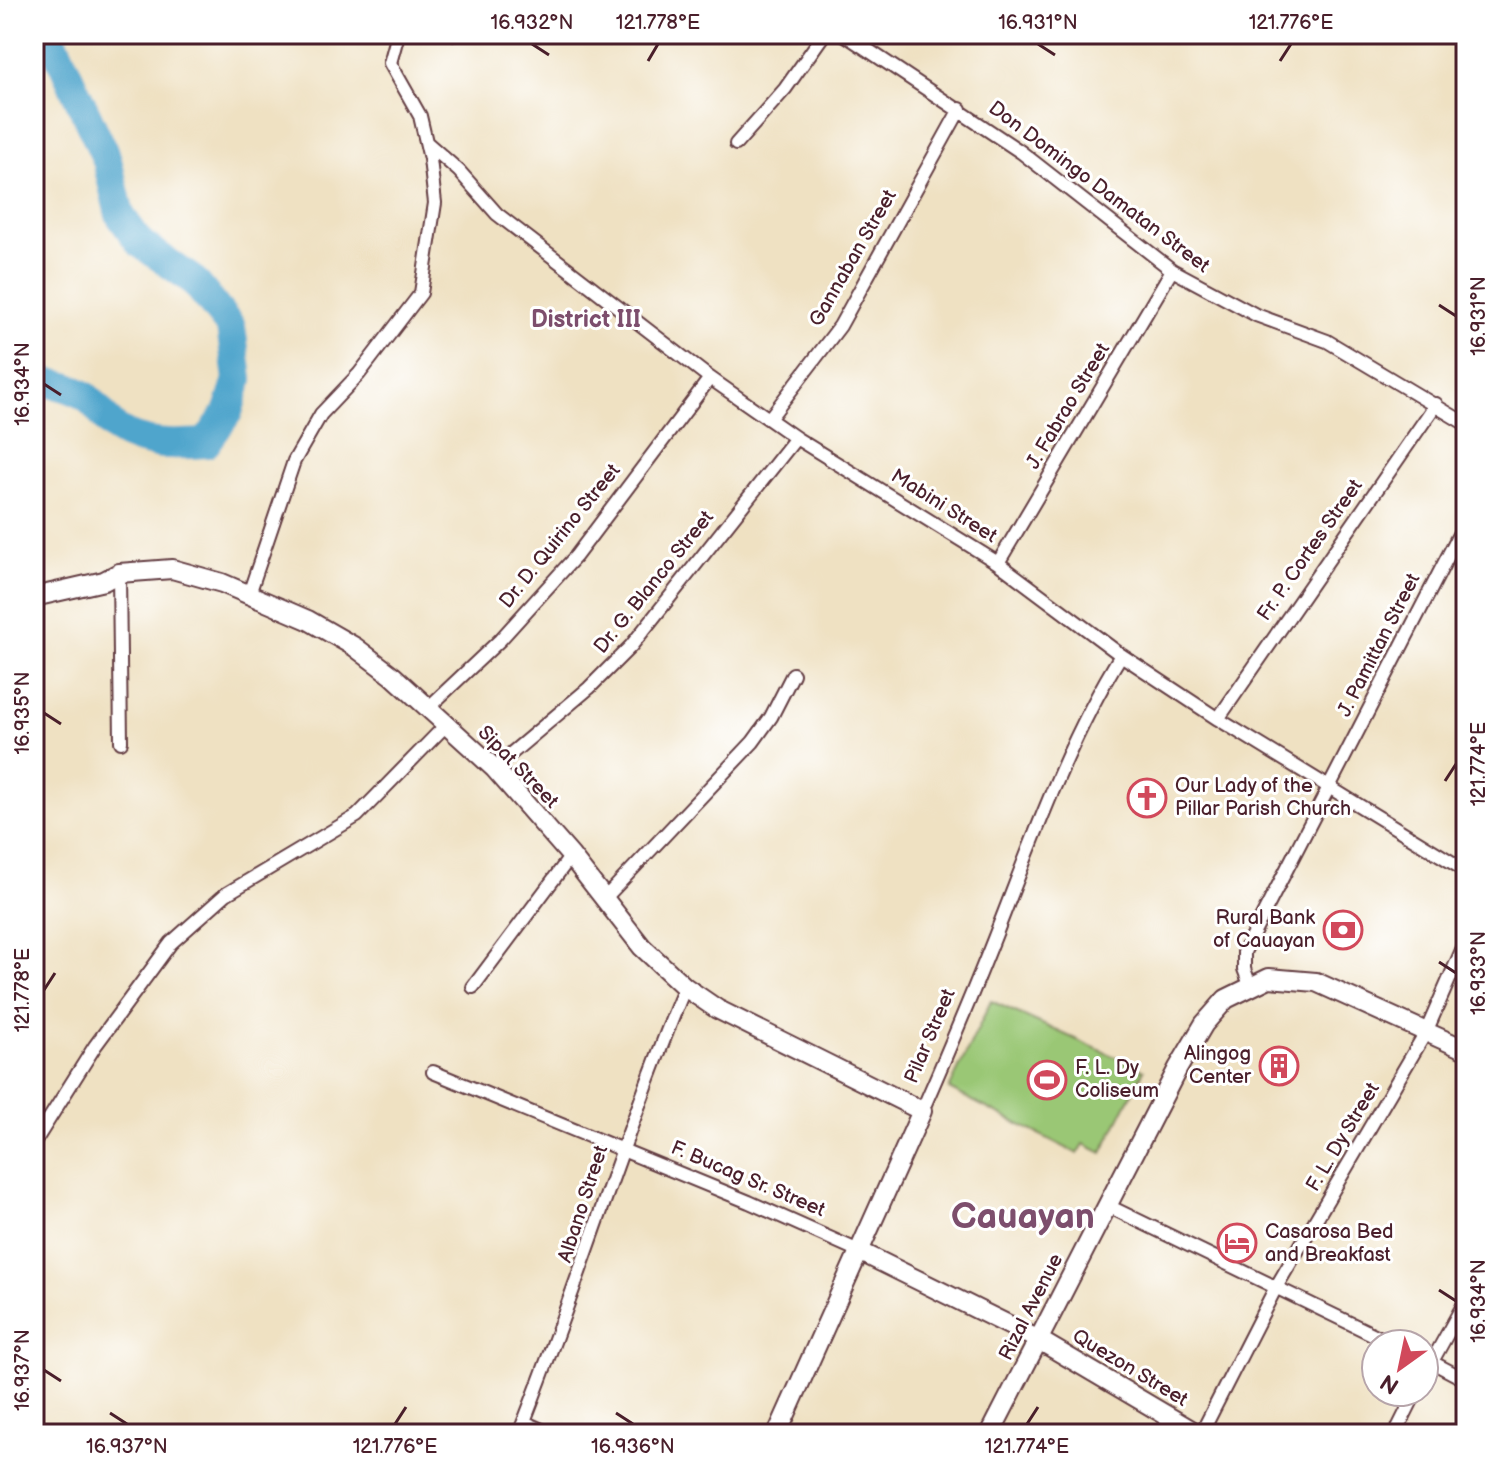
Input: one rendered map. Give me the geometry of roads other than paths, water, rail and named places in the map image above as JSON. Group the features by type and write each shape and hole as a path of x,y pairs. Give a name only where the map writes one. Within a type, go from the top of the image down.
{"street":[{"path":"248,597 294,461 321,414 359,374 421,293 435,203 420,116 390,63 398,34"},
{"path":"736,144 785,89 824,34"},
{"name":"Don Domingo Damatan Street","path":"844,34 960,109 1172,270 1256,315 1327,341 1466,424"},
{"name":"Gannaban Street","path":"769,419 840,326 960,109"},
{"name":"Mabini Street","path":"426,142 459,171 497,214 710,378 796,438 998,563 1121,655 1218,719 1466,871"},
{"name":"J. Fabrao Street","path":"998,563 1172,270"},
{"name":"Dr. D. Quirino Street","path":"428,708 500,640 576,556 710,378"},
{"name":"Fr. P. Cortes Street","path":"1218,719 1436,404"},
{"name":"Dr. G. Blanco Street","path":"494,768 589,688 631,646 796,438"},
{"name":"J. Pamittan Street","path":"1328,786 1466,521"},
{"name":"Sipat Street","path":"34,597 104,581 119,573 172,569 222,583 248,597 308,620 355,647 494,768 571,856 642,947 685,987 717,1009 922,1111"},
{"path":"119,573 121,742"},
{"name":"Pilar Street","path":"777,1434 861,1252 965,1011 1046,804 1100,689 1121,655"},
{"path":"605,898 753,742 793,674"},
{"path":"34,1143 95,1046 171,943 226,894 357,816 445,726"},
{"path":"1328,786 1244,952 1244,969 1250,985 1269,978 1316,982 1466,1050"},
{"path":"473,987 571,856"},
{"name":"F. L. Dy Street","path":"1200,1434 1275,1289 1426,1032 1466,941"},
{"name":"Rizal Avenue","path":"990,1434 1106,1205 1204,1024 1226,999 1250,985"},
{"name":"Albano Street","path":"521,1428 577,1287 622,1150 685,987"},
{"name":"F. Bucag Sr. Street","path":"433,1072 861,1252 1039,1340"},
{"path":"1106,1205 1360,1329"},
{"path":"1440,1341 1466,1300"},
{"name":"Quezon Street","path":"1039,1340 1200,1434"},
{"path":"1440,1366 1466,1380"},
{"path":"1395,1434 1408,1408"},
{"path":"521,1428 551,1434"}],"waterway":[{"path":"34,382 57,385 79,393 126,435 160,444 183,444 206,443 228,412 238,379 231,327 194,281 140,243 120,215 107,160 54,44 45,34"}],"place":[{"name":"Our Lady of the Pillar Parish Church","path":"1147,798"},
{"name":"Rural Bank of Cauayan","path":"1343,930"},
{"name":"Alingog Center","path":"1279,1066"},
{"name":"F. L. Dy Coliseum","path":"1047,1080"},
{"name":"Casarosa Bed and Breakfast","path":"1237,1243"}],"district":[{"name":"District III","path":"586,319"},
{"name":"Cauayan","path":"1023,1217"}]}
